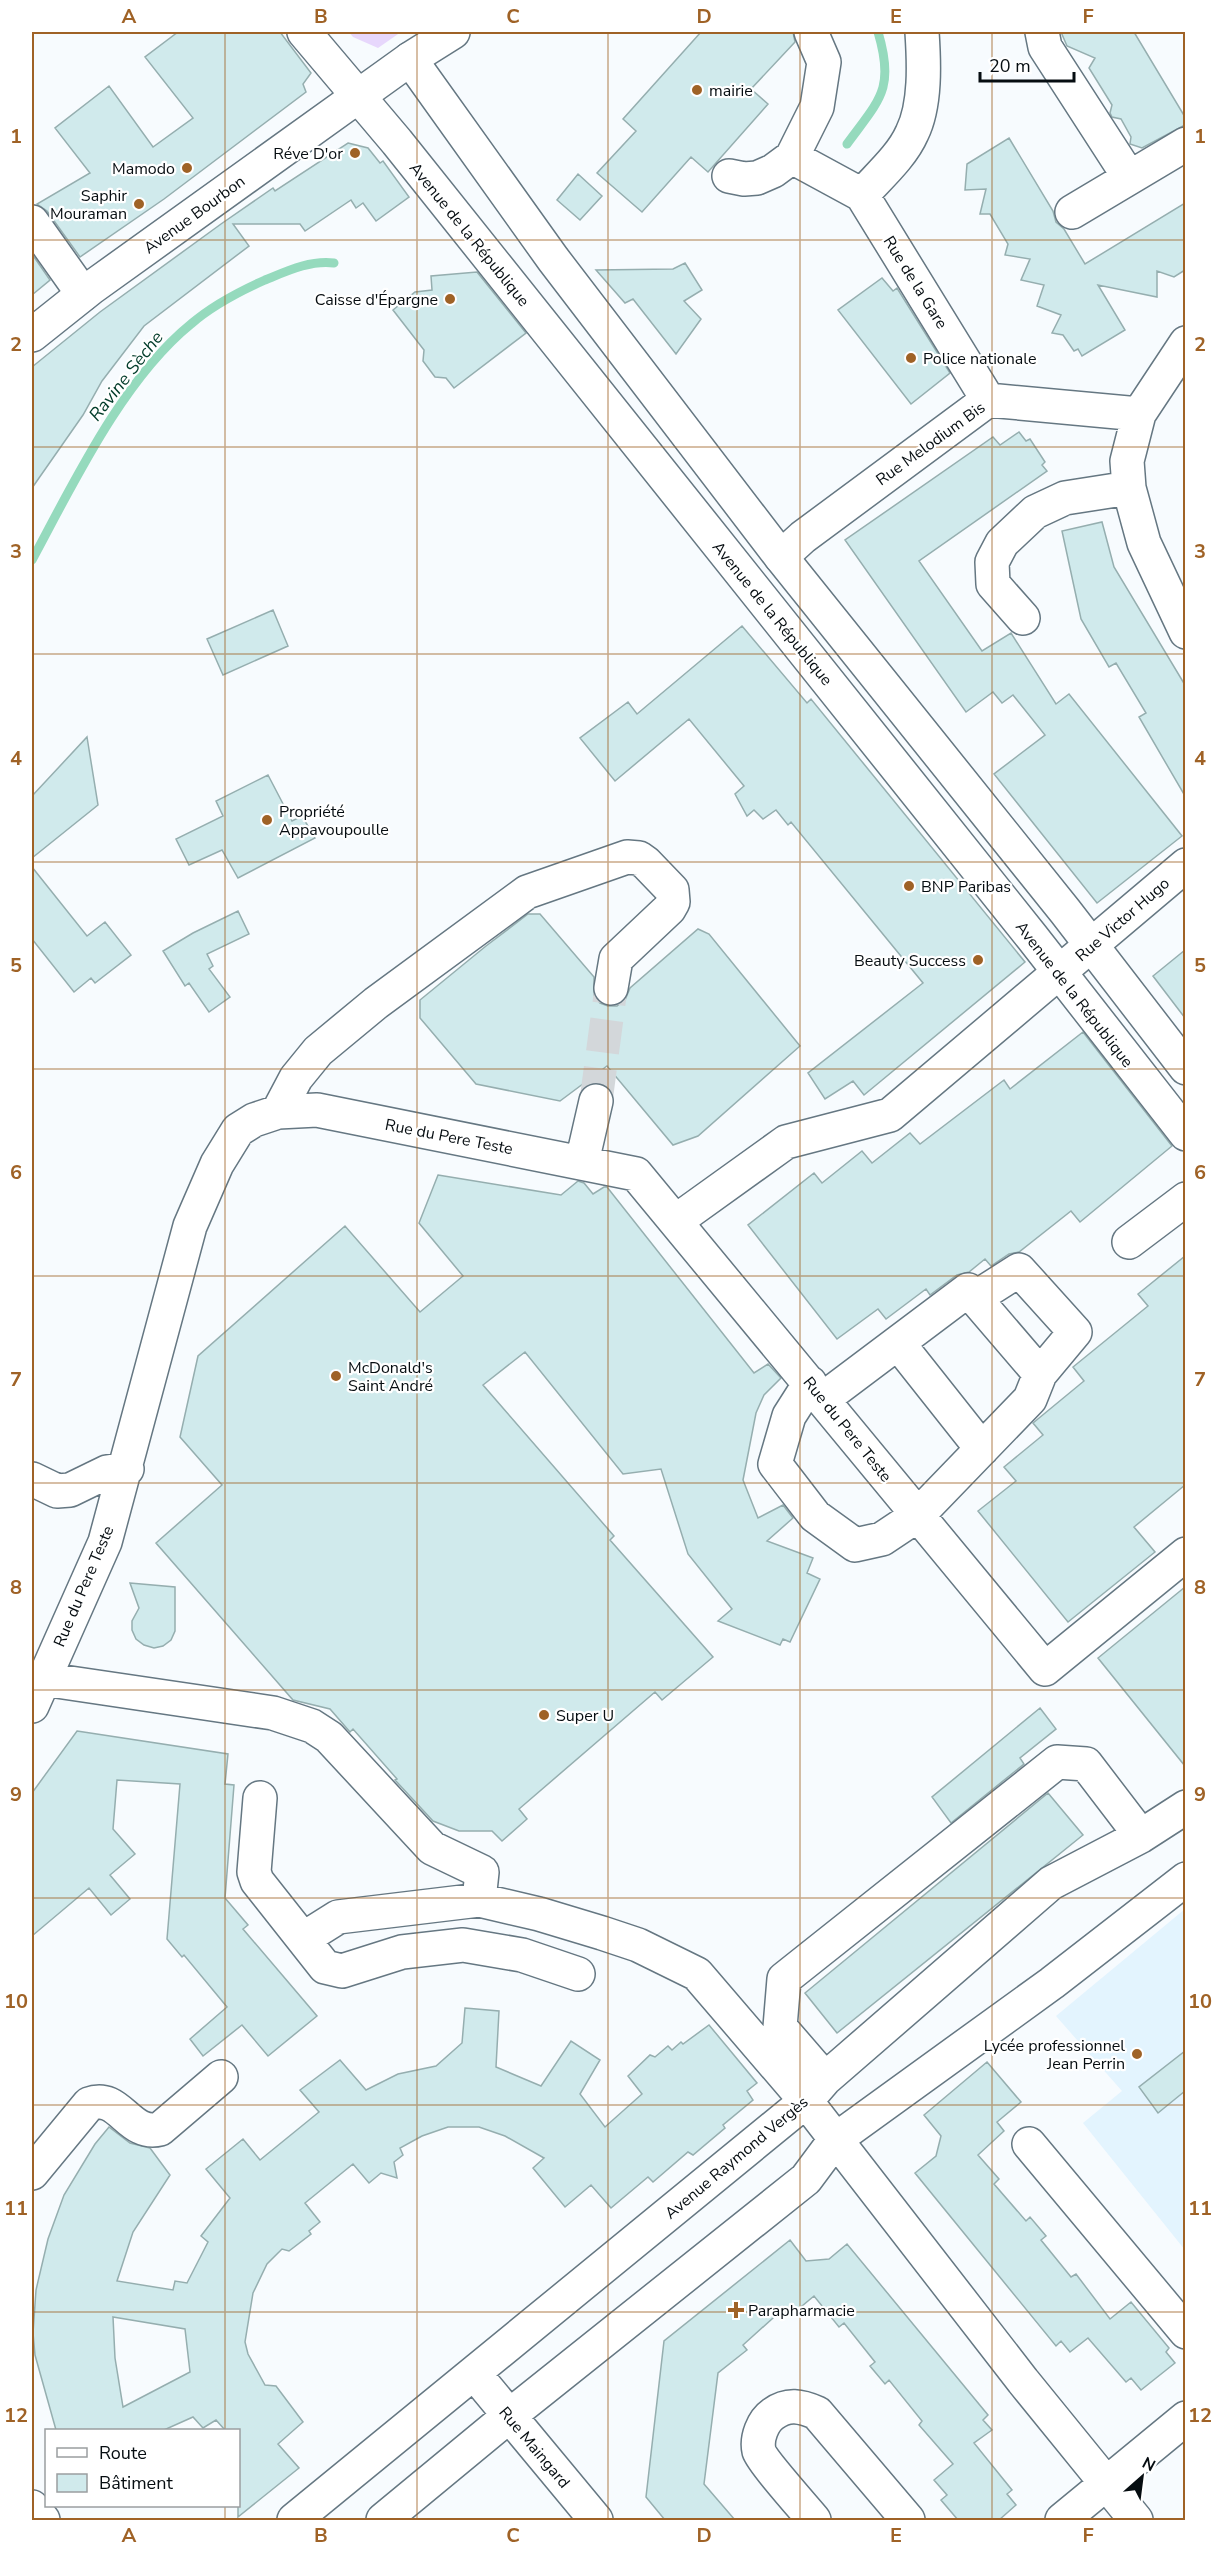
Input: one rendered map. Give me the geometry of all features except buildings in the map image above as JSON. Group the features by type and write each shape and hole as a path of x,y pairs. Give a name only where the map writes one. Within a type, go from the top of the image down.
{"street":[{"name":"Avenue de la République","path":"304,32 358,94 1017,919 1185,1134"},
{"name":"Avenue Bourbon","path":"32,335 83,294 312,131 358,94 453,32"},
{"path":"729,176 744,179 757,178 773,171 792,157 817,107 824,62 812,32"},
{"path":"862,195 897,155 912,133 925,69 922,32"},
{"path":"1042,32 1045,47 1129,177"},
{"path":"410,59 553,259 781,557 1065,911 1090,947 1185,1068"},
{"path":"1072,212 1185,144"},
{"name":"Rue de la Gare","path":"792,157 862,195 988,400"},
{"path":"32,222 83,294"},
{"path":"1185,343 1139,414 1127,461 1129,488 1144,543 1185,632"},
{"name":"Rue Melodium Bis","path":"781,557 803,537 988,400 1139,414"},
{"path":"1023,618 993,584 992,562 1002,543 1035,512 1065,498 1129,488"},
{"path":"278,1112 296,1078 318,1051 376,1003 527,892 627,857 639,858 672,890 673,902 669,909 616,959 611,988"},
{"name":"Rue Victor Hugo","path":"676,1221 786,1142 890,1115 1185,865"},
{"path":"582,1162 597,1101"},
{"name":"Rue du Pere Teste","path":"37,1692 105,1542 127,1469 190,1226 217,1164 238,1130 254,1120 278,1112 317,1110 636,1174 1045,1669 1185,1554"},
{"path":"1130,1242 1185,1199"},
{"path":"975,1298 1019,1270 1075,1332 1040,1374 1030,1399 918,1515 882,1539 855,1545 815,1516 775,1464 789,1416 816,1391 898,1343 968,1290 1040,1374"},
{"path":"898,1343 982,1449"},
{"path":"32,1479 57,1491 70,1490 107,1472 127,1469"},
{"path":"37,1692 273,1713 312,1726 328,1737 432,1848 482,1872 480,1900"},
{"path":"1136,2520 835,2140 816,2090 780,2027 784,1978 1057,1762 1086,1764 1141,1836"},
{"path":"260,1798 254,1872 264,1891 325,1967 342,1971 402,1952 463,1945 522,1955 578,1974"},
{"name":"Avenue Raymond Vergès","path":"294,2520 816,2090 1051,1884 1141,1836 1185,1807"},
{"path":"383,2520 509,2416 806,2179 835,2140 1052,1983 1185,1879"},
{"path":"303,1939 338,1917 480,1900 539,1914 643,1933 697,1974 816,2090"},
{"path":"32,2173 89,2104 97,2101 104,2102 113,2106 142,2130 152,2132 160,2129 221,2077"},
{"path":"1029,2144 1185,2332"},
{"name":"Rue Maingard","path":"474,2373 596,2520"},
{"path":"814,2520 760,2453 758,2437 771,2415 784,2407 801,2406 817,2413 893,2515"},
{"path":"1062,2520 1185,2418"}],"shaded area":[{"path":"349,32 401,32 378,48 353,37"},
{"name":"Lycée professionnel Jean Perrin","path":"1185,1909 1185,2250 1083,2123 1122,2091 1056,2016"}],"waterway":[{"name":"Ravine Sèche","path":"847,144 876,104 881,92 885,67 878,32"},
{"name":"Ravine Sèche","path":"32,560 101,434 143,373 166,347 208,311 245,289 299,267 316,263 334,263"}],"tunnel":[{"path":"596,1101 611,988"}],"place":[{"name":"mairie","path":"697,90"},
{"name":"Réve D'or","path":"355,153"},
{"name":"Mamodo","path":"187,168"},
{"name":"Saphir Mouraman","path":"139,204"},
{"name":"Caisse d'Épargne","path":"450,299"},
{"name":"Police nationale","path":"911,358"},
{"name":"Propriété Appavoupoulle","path":"267,820"},
{"name":"BNP Paribas","path":"909,886"},
{"name":"Beauty Success","path":"978,960"},
{"name":"McDonald's Saint André","path":"336,1376"},
{"name":"Super U","path":"544,1715"},
{"name":"Lycée professionnel Jean Perrin","path":"1137,2054"},
{"name":"Parapharmacie","path":"736,2310"}]}
